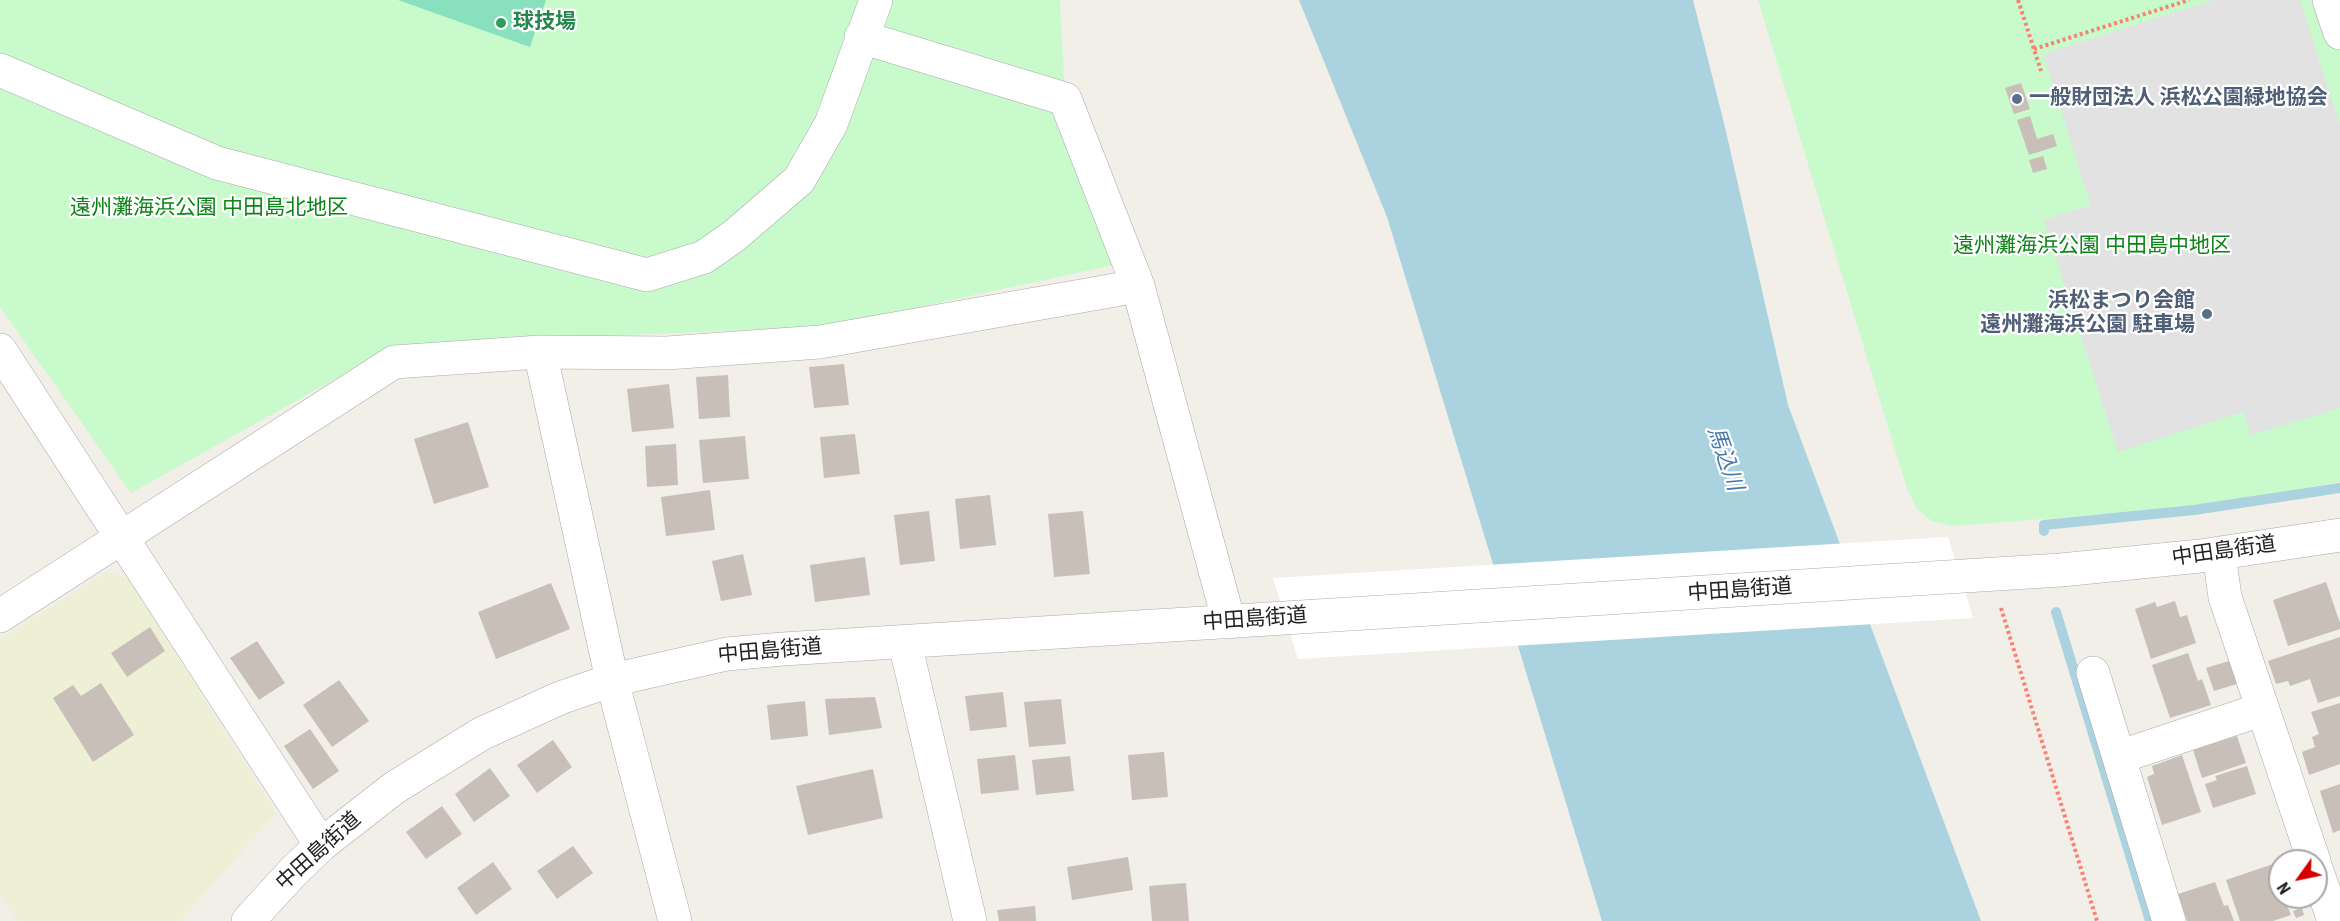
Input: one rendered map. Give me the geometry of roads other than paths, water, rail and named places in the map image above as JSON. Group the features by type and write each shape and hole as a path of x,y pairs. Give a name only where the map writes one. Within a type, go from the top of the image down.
{"street":[{"path":"0,70 217,163 647,275 704,257 734,236 799,180 831,124 876,0"},
{"path":"861,37 1065,99 1138,286 1229,622"},
{"path":"0,616 394,362 540,352 667,353 820,342 1138,286"},
{"path":"0,350 124,537 321,845"},
{"path":"540,352 612,680 675,921"},
{"name":"中田島街道","path":"249,921 321,845 394,788 481,734 560,699 612,680 727,654 1960,577 2108,566 2219,554 2340,535"},
{"path":"2219,554 2225,597 2310,849"},
{"path":"905,643 970,921"},
{"path":"2093,673 2169,921"},
{"path":"2119,757 2263,709"},
{"path":"2328,903 2334,921"}],"water":[{"name":"馬込川","path":"1299,0 1693,0 1725,127 1788,405 1981,921 1602,921 1387,217"}],"waterway":[{"path":"2044,531 2044,525 2194,510 2340,488"},
{"path":"2056,612 2150,921"}],"place":[{"name":"球技場","path":"501,23"},
{"name":"一般財団法人 浜松公園緑地協会","path":"2017,99"},
{"name":"浜松まつり会館 遠州灘海浜公園 駐車場","path":"2207,314"}],"park label":[{"name":"遠州灘海浜公園 中田島北地区","path":"209,209"},
{"name":"遠州灘海浜公園 中田島中地区","path":"2092,247"}]}
